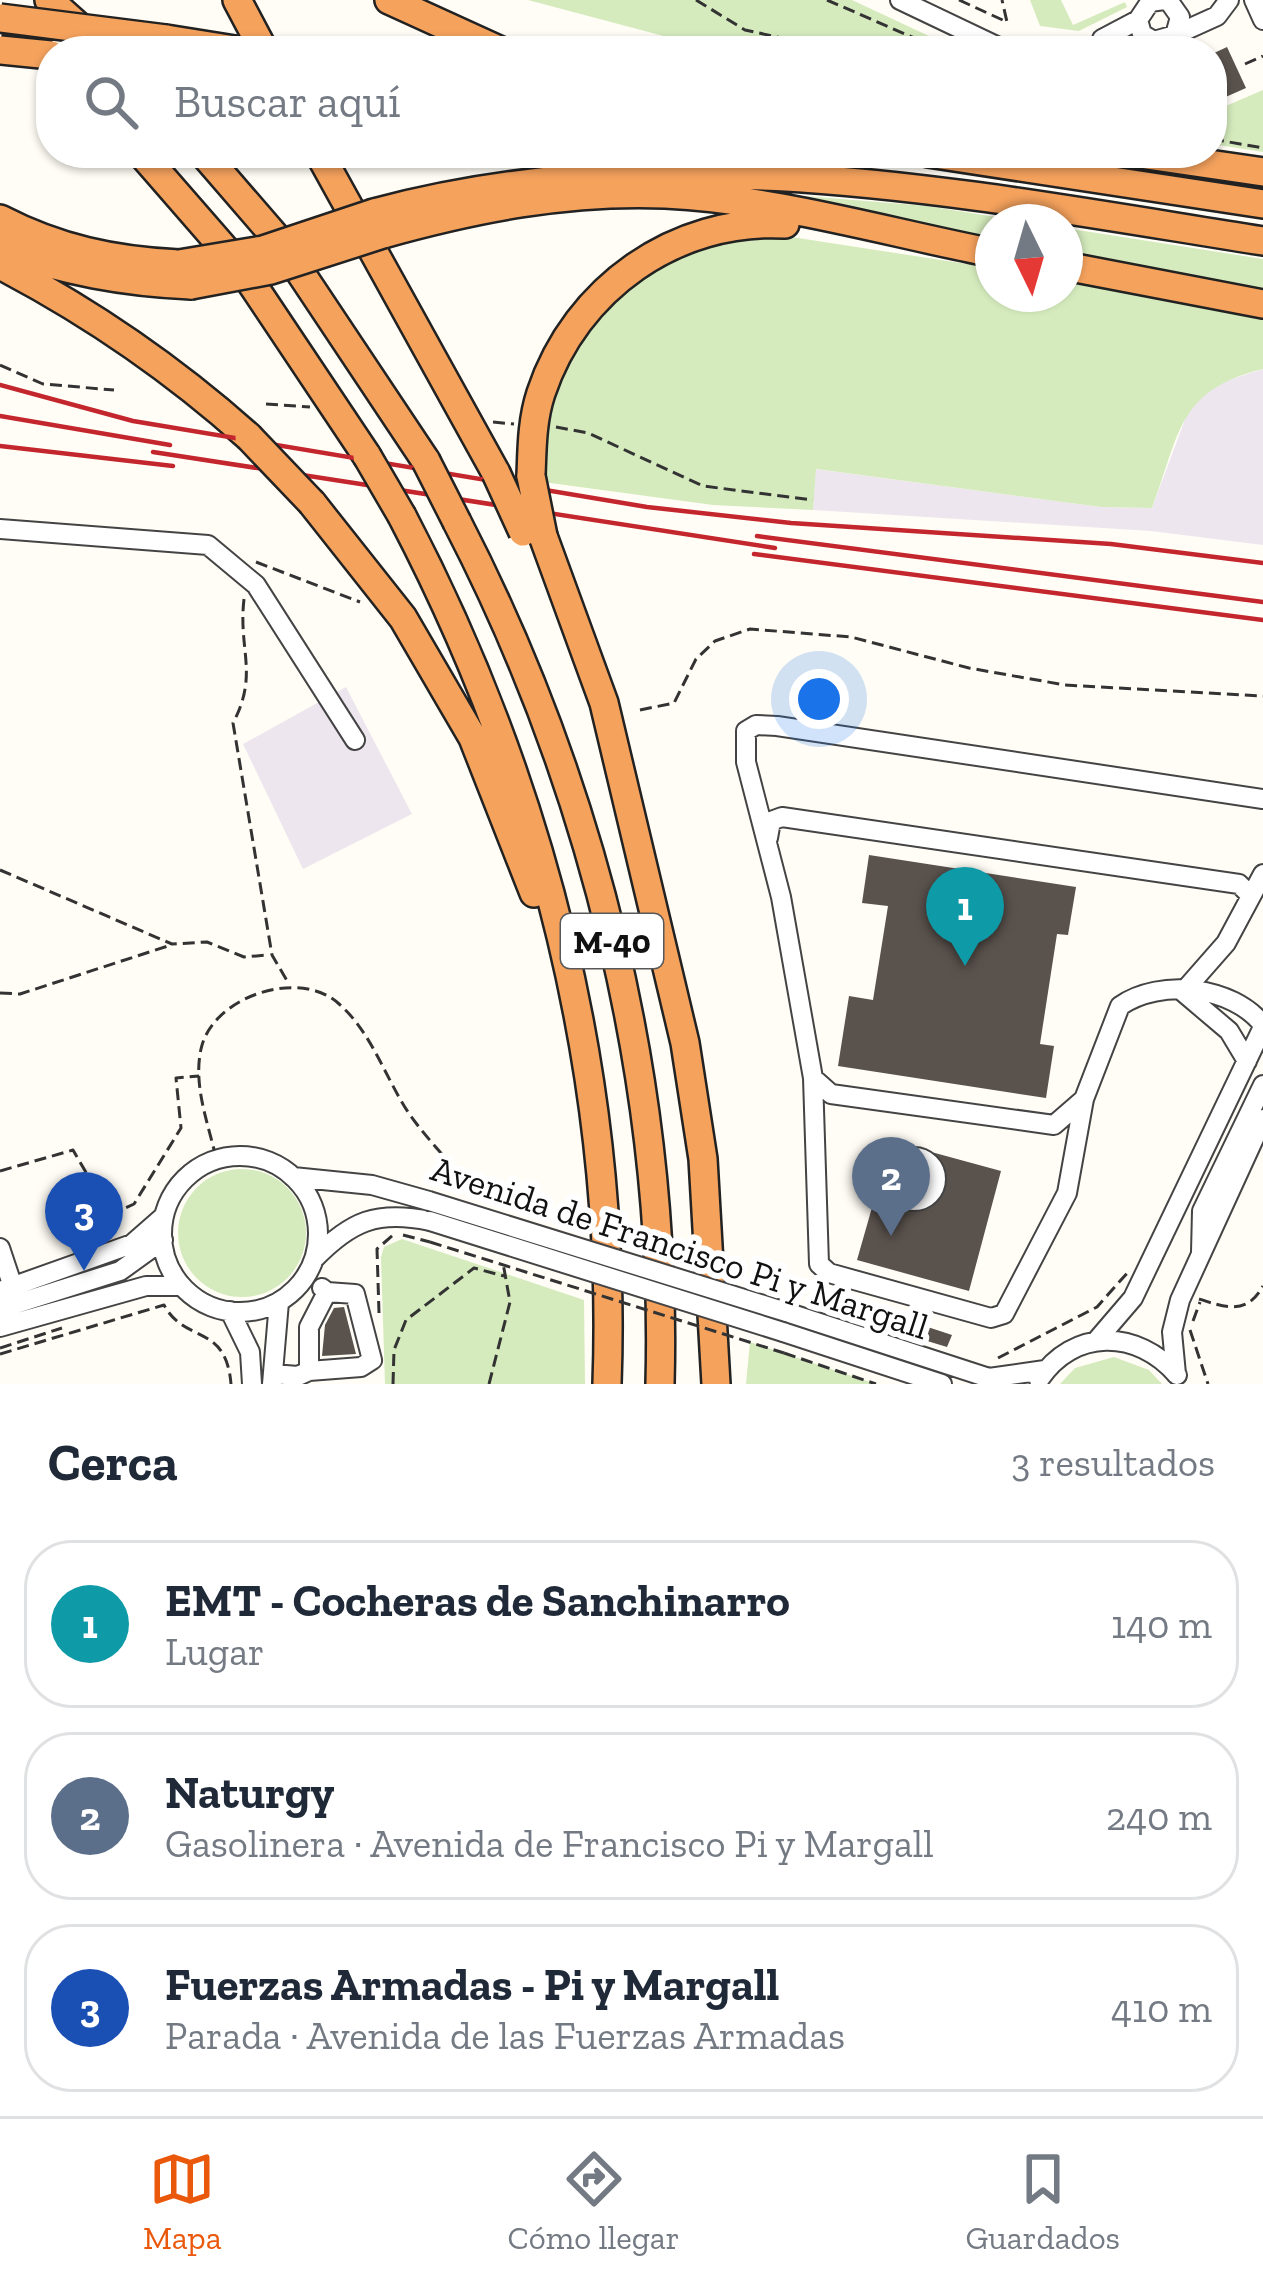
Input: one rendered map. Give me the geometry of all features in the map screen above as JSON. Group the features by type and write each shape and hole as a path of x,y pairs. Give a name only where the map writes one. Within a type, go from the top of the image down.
{"highway":[{"path":"49,0 89,36"},
{"path":"237,0 256,36"},
{"path":"388,0 465,36"},
{"path":"0,17 143,36"},
{"path":"0,17 36,47"},
{"path":"0,50 36,56"},
{"path":"1227,167 1263,172"},
{"name":"M-40","path":"154,168 242,269 368,456 444,596 489,703 529,817 573,989 603,1176 607,1384"},
{"name":"M-40","path":"216,168 280,242 426,461 538,696 584,832 612,941 650,1150 658,1241 660,1384"},
{"path":"327,168 533,534 631,819 685,1043 703,1159 716,1384"},
{"path":"830,168 917,186"},
{"path":"1027,168 1263,204"},
{"path":"378,223 465,188 612,173 782,175 917,186 1263,241"},
{"path":"0,248 102,278 185,275 262,250 378,223 523,201 666,194 758,206 975,250"},
{"path":"0,219 65,247 185,275"},
{"path":"533,534 533,424 555,360 572,331 620,277 650,255 715,228 754,222 863,228"},
{"path":"0,265 134,345 249,437 312,503 403,618 473,738 573,989"},
{"path":"1083,269 1263,304"},
{"path":"584,832 618,922 649,1063 671,1244 674,1384"}],"street":[{"path":"900,0 976,36"},
{"path":"1172,36 1229,0"},
{"path":"1254,0 1263,20"},
{"path":"1108,36 1138,20 1158,1 1180,17 1175,35"},
{"path":"1138,20 1145,36"},
{"path":"0,529 208,544 247,577 355,740"},
{"path":"1263,799 756,725 746,731 746,762 767,843 813,1078 819,1264 829,1273 991,1318 1014,1304 1067,1193 1084,1099 1120,1006 1131,998 1183,992 1221,994 1249,1009 1263,1026"},
{"path":"767,843 771,820 782,817 1239,884 1251,896"},
{"path":"1183,992 1226,943 1263,874"},
{"path":"1183,992 1222,1024 1247,1061"},
{"path":"1222,1024 1263,1026"},
{"path":"1097,1340 1132,1298 1263,1026"},
{"path":"813,1078 831,1094 1054,1125 1084,1099"},
{"path":"1201,1252 1202,1211 1263,1085"},
{"path":"1179,1379 1175,1316 1263,1119"},
{"path":"0,1248 6,1289 142,1239 164,1216 183,1181 216,1158 256,1157 293,1177 316,1215 314,1259 300,1283 279,1302 230,1312 212,1307 181,1286 168,1265 164,1216"},
{"name":"Avenida de Francisco Pi y Margall","path":"293,1177 372,1185 430,1211 784,1322 989,1378 1041,1377"},
{"name":"Avenida de Francisco Pi y Margall","path":"314,1259 344,1228 372,1216 430,1211"},
{"path":"120,1271 163,1240"},
{"path":"0,1309 120,1271 168,1265"},
{"path":"279,1302 272,1379 369,1364 371,1341 360,1326 355,1294 300,1283"},
{"path":"0,1327 146,1286 181,1286"},
{"path":"302,1377 309,1327 327,1292"},
{"path":"230,1312 250,1352 252,1384"},
{"name":"Avenida de Francisco Pi y Margall","path":"784,1322 942,1384"},
{"path":"1041,1377 1068,1350 1097,1340 1133,1343 1179,1379"},
{"path":"350,1367 365,1384"}],"path":[{"path":"696,0 746,30 773,36"},
{"path":"826,0 909,36"},
{"path":"959,0 1007,22 1002,0"},
{"path":"1246,64 1263,56"},
{"path":"1227,142 1263,148"},
{"path":"0,365 43,384 114,390"},
{"path":"266,404 311,408"},
{"path":"492,422 515,424"},
{"path":"556,427 588,433 703,487 813,500"},
{"path":"219,554 360,602"},
{"path":"247,577 241,625 250,691 233,723 272,955 290,986"},
{"path":"640,710 674,703 696,659 715,641 750,629 851,637 969,668 1065,686 1263,696"},
{"path":"0,870 172,944"},
{"path":"0,993 20,994 172,944 208,942 244,957 272,955"},
{"path":"216,1158 199,1076 202,1043 221,1015 250,997 290,986 336,1000 368,1040 410,1114 464,1178 487,1217"},
{"path":"0,1171 73,1150 105,1205 121,1210 134,1204 181,1128 176,1078 199,1076"},
{"path":"380,1331 377,1249 397,1234 876,1384"},
{"path":"489,1384 510,1301 502,1257"},
{"path":"393,1384 394,1350 406,1320 474,1268 506,1276"},
{"path":"987,1361 1096,1307 1110,1297 1126,1269"},
{"path":"1208,1384 1190,1330 1201,1300 1234,1309 1254,1302 1263,1286"},
{"path":"0,1354 164,1305 169,1314 214,1340 226,1355 231,1384"}],"shaded area":[{"path":"1263,369 1263,545 1151,531 813,510 815,469 1101,507 1152,508 1190,406 1210,386"},
{"path":"346,687 412,814 303,869 243,744"}],"green space":[{"path":"528,0 852,0 929,36 664,36"},
{"path":"1030,0 1061,0 1073,25 1125,2 1127,7 1079,31 1040,26"},
{"path":"1263,90 1263,152 1227,146 1227,106"},
{"path":"732,190 975,214 975,237"},
{"path":"1083,231 1263,259 1263,291 1083,258"},
{"path":"772,234 975,265 975,312 1083,312 1083,284 1263,315 1263,369 1213,389 1197,403 1177,437 1152,508 1101,507 816,469 813,510 713,505 543,482 545,424 559,378 601,314 661,267 733,240"},
{"path":"242,1169 266,1174 287,1188 301,1209 306,1233 301,1257 287,1278 266,1292 242,1297 218,1292 197,1278 183,1257 178,1233 183,1209 197,1188 218,1174"},
{"path":"402,1239 584,1300 585,1384 385,1384 381,1257 384,1247"},
{"path":"750,1342 876,1384 746,1384"},
{"path":"1114,1357 1149,1370 1162,1384 1060,1384 1075,1368"}],"building":[{"path":"1227,47 1246,88 1227,96"},
{"path":"869,855 1076,887 1068,935 1057,934 1040,1044 1054,1046 1046,1098 838,1066 849,996 873,1000 888,906 862,903"},
{"path":"891,1141 1001,1171 969,1291 857,1260"},
{"path":"344,1307 356,1354 322,1356 325,1325 334,1308"},
{"path":"873,1309 952,1335 947,1347 868,1323"}],"railway":[{"path":"0,385 133,421 647,507 791,523 1111,544 1263,563"},
{"path":"0,416 170,445"},
{"path":"0,446 173,466"},
{"path":"153,452 775,548"},
{"path":"757,536 1263,602"},
{"path":"754,554 1263,620"}],"place":[{"name":"EMT - Cocheras de Sanchinarro","path":"965,966"},
{"name":"Naturgy","path":"891,1236"},
{"name":"Fuerzas Armadas - Pi y Margall","path":"84,1271"}]}
